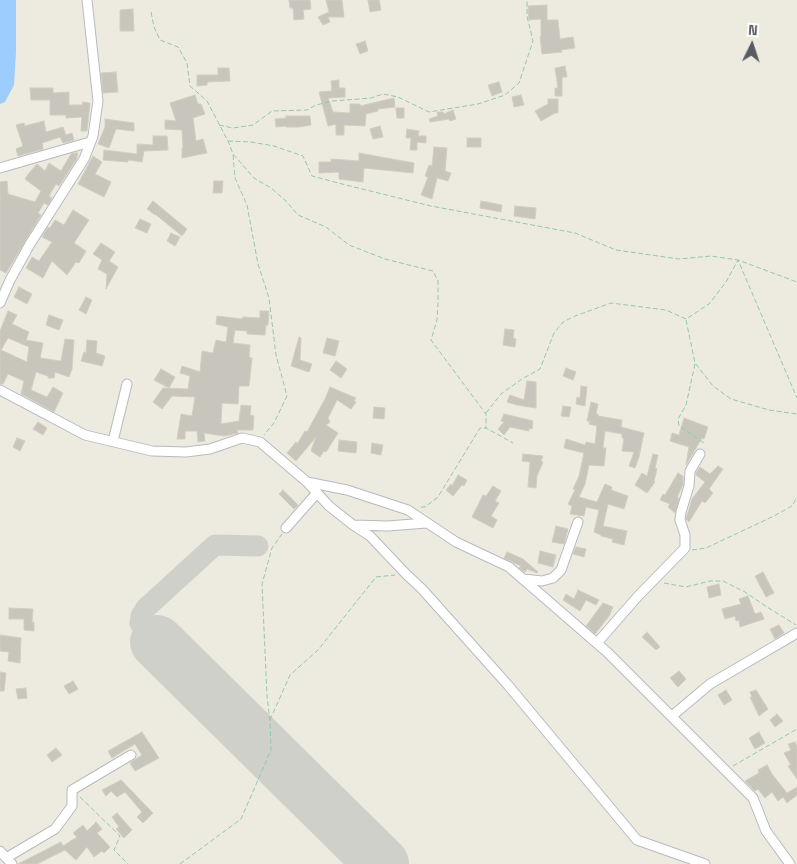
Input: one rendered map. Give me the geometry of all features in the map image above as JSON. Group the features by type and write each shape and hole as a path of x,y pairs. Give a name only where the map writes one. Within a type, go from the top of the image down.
{"street":[{"path":"0,303 26,251 84,159 90,142 98,101 87,0"},
{"path":"0,168 90,142"},
{"path":"113,441 127,384"},
{"path":"0,390 85,435 152,451 186,452 210,449 242,438 260,442 353,525 370,536 422,589 507,684 637,840 705,864"},
{"path":"597,643 685,548 685,535 680,520 680,512 689,486 690,471 700,454"},
{"path":"307,482 347,490 408,510 456,542 509,567 597,643 753,798 766,832 790,864"},
{"path":"286,528 317,493"},
{"path":"522,579 542,581 553,578 561,570 578,522"},
{"path":"353,525 388,526 426,523"},
{"path":"672,716 710,684 797,633"},
{"path":"6,857 55,829 72,806 72,790 132,755"}],"path":[{"path":"218,125 233,128 243,127 252,125 272,111 307,110 316,104 371,98 383,94 398,97 429,112 478,104 505,95 518,83 533,41 527,16 527,0"},
{"path":"151,12 154,27 160,40 178,47 187,63 190,86 207,101 228,141 232,154 235,178 248,205 258,264 270,298 276,355 286,396 274,422 260,442"},
{"path":"228,141 274,146 303,156 312,176 431,206 576,233 616,250 679,259 711,256 738,260 797,282"},
{"path":"232,154 254,178 286,200 298,214 326,227 349,245 385,259 433,271 438,281 438,303 437,320 431,340 486,414 486,428"},
{"path":"686,319 709,304 726,282 738,260"},
{"path":"738,260 797,398"},
{"path":"486,414 502,394 522,379 540,369 554,333 563,322 611,303 666,310 686,319"},
{"path":"686,319 696,363 713,386 731,399 769,410 797,414"},
{"path":"696,363 686,405 678,419 679,426 704,443 700,454"},
{"path":"408,510 424,507 438,496 480,428 486,428 513,444"},
{"path":"682,552 706,548 774,516 792,506 797,497"},
{"path":"180,864 241,819 271,750 262,584 272,548 286,528"},
{"path":"270,721 290,675 318,650 376,577 406,574"},
{"path":"654,580 672,586 686,587 723,580 746,592 797,625"},
{"path":"726,770 797,729"},
{"path":"72,790 120,836 114,850 128,864"}],"water":[{"path":"0,0 16,0 16,52 14,85 5,102 0,104"}],"building":[{"path":"289,0 310,0 311,9 303,10 304,19 294,20 293,8 290,8"},
{"path":"326,0 342,0 344,17 328,17 330,22 323,25 318,17 329,12"},
{"path":"368,0 379,0 381,10 370,12"},
{"path":"547,5 547,20 558,20 560,39 573,37 575,48 561,50 562,52 542,54 540,37 541,19 529,20 528,6"},
{"path":"133,9 134,31 120,31 120,10"},
{"path":"365,41 368,51 360,54 356,44"},
{"path":"565,66 567,77 562,77 562,96 555,96 555,88 558,88 555,68"},
{"path":"218,68 229,68 230,81 207,82 207,85 197,86 197,75 218,75"},
{"path":"116,72 118,92 103,93 101,73"},
{"path":"339,80 339,88 345,88 345,97 328,98 333,112 350,113 350,104 360,104 360,106 394,98 395,107 378,109 378,111 366,114 365,126 344,125 344,135 336,135 336,124 328,126 319,92 332,91 331,81"},
{"path":"499,82 502,92 492,96 488,85"},
{"path":"30,88 53,88 53,93 69,92 69,105 82,105 83,102 90,103 87,131 81,131 82,117 66,118 66,115 50,115 50,100 31,100"},
{"path":"195,95 198,104 201,104 205,114 193,118 196,141 203,139 207,153 182,158 182,130 165,129 165,120 176,121 170,103"},
{"path":"521,95 524,105 514,107 512,97"},
{"path":"548,99 558,99 558,113 541,121 535,111 548,104"},
{"path":"396,108 404,108 404,118 397,118"},
{"path":"453,110 456,119 430,122 429,119 438,116 437,112 443,112 444,114"},
{"path":"286,116 310,116 311,125 276,127 275,119 286,118"},
{"path":"105,119 134,123 134,131 116,129 109,148 98,144 105,127"},
{"path":"44,121 46,132 63,127 66,135 72,133 74,140 63,143 60,137 42,143 43,149 18,156 16,149 23,146 16,125 24,123 25,126"},
{"path":"380,126 383,137 373,139 370,129"},
{"path":"407,129 419,131 418,136 426,136 426,143 417,142 417,150 410,150 411,138 406,138"},
{"path":"153,136 167,136 168,150 144,151 142,162 103,160 104,150 137,154 137,144 153,145"},
{"path":"467,138 481,138 481,147 467,147"},
{"path":"434,147 447,148 445,171 451,173 448,181 437,178 432,199 421,195 428,177 425,176 429,165 432,166"},
{"path":"78,153 76,160 59,186 56,184 49,196 52,198 48,205 44,203 38,213 41,215 6,273 0,270 0,182 7,181 8,194 35,202 41,191 25,179 29,173 37,164 45,171 49,163 61,171 71,154"},
{"path":"359,153 414,163 413,173 364,168 363,182 339,179 339,172 319,173 319,162 331,162 331,159 359,161"},
{"path":"93,156 102,162 95,174 111,182 104,197 78,184"},
{"path":"214,181 223,181 222,193 213,193"},
{"path":"153,201 187,229 182,236 147,209"},
{"path":"481,201 502,205 501,212 480,208"},
{"path":"515,206 536,208 535,219 514,216"},
{"path":"73,210 89,220 74,243 86,251 79,263 76,262 67,275 52,261 43,278 26,268 32,257 39,261 52,242 42,237 48,227 50,228 55,220 64,225"},
{"path":"140,219 151,224 147,233 135,228"},
{"path":"171,233 180,237 175,246 167,241"},
{"path":"101,243 115,252 109,261 118,267 106,289 107,274 98,269 102,260 93,254"},
{"path":"19,287 32,294 27,304 14,297"},
{"path":"86,297 92,300 86,314 79,310"},
{"path":"8,311 17,315 12,324 29,332 26,340 43,343 40,358 61,361 65,339 74,340 72,369 69,377 55,372 54,378 48,378 48,376 36,372 31,390 47,397 53,387 63,393 54,412 21,394 24,381 8,374 3,384 0,384 0,331","holes":["8,338 29,347 27,362 1,350"]},
{"path":"260,311 269,311 265,335 247,334 247,331 235,330 233,343 250,345 249,357 252,358 249,386 239,386 238,404 222,403 221,424 239,421 241,405 251,406 250,415 254,416 253,430 237,430 238,433 224,436 204,433 205,441 198,442 197,431 185,431 185,439 177,439 181,414 192,416 195,397 172,396 162,409 153,402 163,388 188,389 190,376 180,373 182,366 200,372 202,351 213,353 216,340 226,342 228,327 216,324 217,316 242,319 243,317 260,318"},
{"path":"49,315 63,320 59,330 46,325"},
{"path":"505,329 514,330 515,347 503,345"},
{"path":"299,337 301,338 300,360 312,364 309,372 291,366"},
{"path":"327,338 339,341 335,356 323,353"},
{"path":"87,340 97,341 96,353 105,356 102,366 81,361 84,352 86,353"},
{"path":"336,361 347,369 341,378 330,370"},
{"path":"566,368 576,372 573,380 563,376"},
{"path":"161,369 175,377 169,388 154,380"},
{"path":"527,381 536,382 536,408 507,402 510,395 524,400"},
{"path":"581,386 587,387 585,406 576,404 577,397 580,398"},
{"path":"330,387 356,398 354,401 356,402 351,409 337,400 328,418 330,422 326,425 338,433 326,452 324,451 320,457 311,451 316,437 296,461 287,453 296,442 297,444 305,431 307,432"},
{"path":"591,402 598,404 596,414 598,416 622,420 621,427 644,433 635,468 629,466 634,452 622,451 624,438 622,438 622,434 605,431 603,448 606,448 604,466 589,465 585,484 579,497 597,502 605,484 612,487 611,490 628,496 624,509 608,504 603,526 627,531 624,545 612,542 613,539 594,532 599,510 586,507 584,516 570,514 572,506 568,504 575,490 573,489 579,476 584,453 564,448 566,439 585,445 586,442 595,444 597,426 589,424 590,421 587,421"},
{"path":"563,406 571,407 569,417 561,416"},
{"path":"374,407 385,408 384,419 373,418"},
{"path":"504,414 533,421 532,429 529,428 529,431 510,427 504,435 498,429 504,422 501,421"},
{"path":"684,418 708,427 704,439 702,438 686,465 689,447 670,441 672,433 679,435"},
{"path":"38,422 47,428 43,435 33,429"},
{"path":"17,438 25,441 20,451 13,447"},
{"path":"339,440 357,442 356,453 338,451"},
{"path":"372,443 383,445 381,455 371,453"},
{"path":"523,454 543,456 541,461 543,462 537,476 536,488 528,487 530,462 522,461"},
{"path":"653,454 658,455 655,468 657,469 655,482 647,493 635,485 642,473 647,476"},
{"path":"718,466 723,469 709,489 713,493 705,503 702,501 689,522 686,519 692,499 705,482 696,473 700,467 710,474"},
{"path":"678,473 683,476 683,485 677,497 679,498 675,513 668,507 670,504 660,500"},
{"path":"458,475 467,480 464,486 462,485 453,496 446,490 451,484 452,486"},
{"path":"493,486 501,491 495,501 499,503 491,516 497,520 493,528 472,517 483,495 486,496"},
{"path":"283,490 298,505 294,509 279,494"},
{"path":"556,526 568,529 564,544 552,542"},
{"path":"576,547 586,549 584,557 573,554"},
{"path":"540,551 556,555 553,567 538,563"},
{"path":"507,552 523,559 538,572 527,569 525,572 519,568 521,566 504,558"},
{"path":"763,572 774,593 766,597 755,576"},
{"path":"719,584 721,595 709,598 707,587"},
{"path":"578,590 599,600 596,605 586,600 580,611 563,600 566,594 574,599"},
{"path":"748,596 755,614 761,612 764,619 740,627 739,620 736,621 735,616 725,619 722,609 741,604 739,599"},
{"path":"603,603 613,607 609,616 595,634 586,626"},
{"path":"9,608 33,609 32,622 34,622 34,631 24,630 24,619 9,619"},
{"path":"779,625 784,633 775,639 770,629"},
{"path":"647,632 660,647 656,650 642,637"},
{"path":"0,635 21,638 20,663 8,661 9,652 0,651"},
{"path":"679,671 686,679 678,687 670,678"},
{"path":"0,672 6,673 4,691 0,691"},
{"path":"73,681 78,689 69,694 64,686"},
{"path":"26,688 27,698 18,699 16,689"},
{"path":"726,690 732,700 724,705 718,695"},
{"path":"756,690 768,709 759,716 750,697 752,697 750,692"},
{"path":"777,714 783,721 775,727 770,720"},
{"path":"142,732 159,758 135,771 130,763 142,755 135,744 112,758 108,751"},
{"path":"759,732 765,743 755,749 749,738"},
{"path":"795,742 797,747 797,779 788,766 791,765 784,753 791,750 788,744"},
{"path":"56,748 62,755 52,762 47,755"},
{"path":"767,765 787,793 797,787 797,795 787,803 783,797 778,801 772,792 765,798 758,789 755,791 745,781 759,773 758,770"},
{"path":"121,780 153,813 143,823 137,817 142,812 125,792 117,797 111,791 106,796 102,790"},
{"path":"117,813 132,830 124,838 116,829 119,827 112,817"},
{"path":"96,822 102,829 97,833 110,847 104,853 102,851 94,857 87,847 76,860 65,850 37,864 18,864 61,842 63,846 77,837 73,833 83,825 87,831"}],"taxiway":[{"path":"157,642 140,623 141,616 146,608 215,545 258,546"}],"runway":[{"path":"157,642 382,864"}]}
